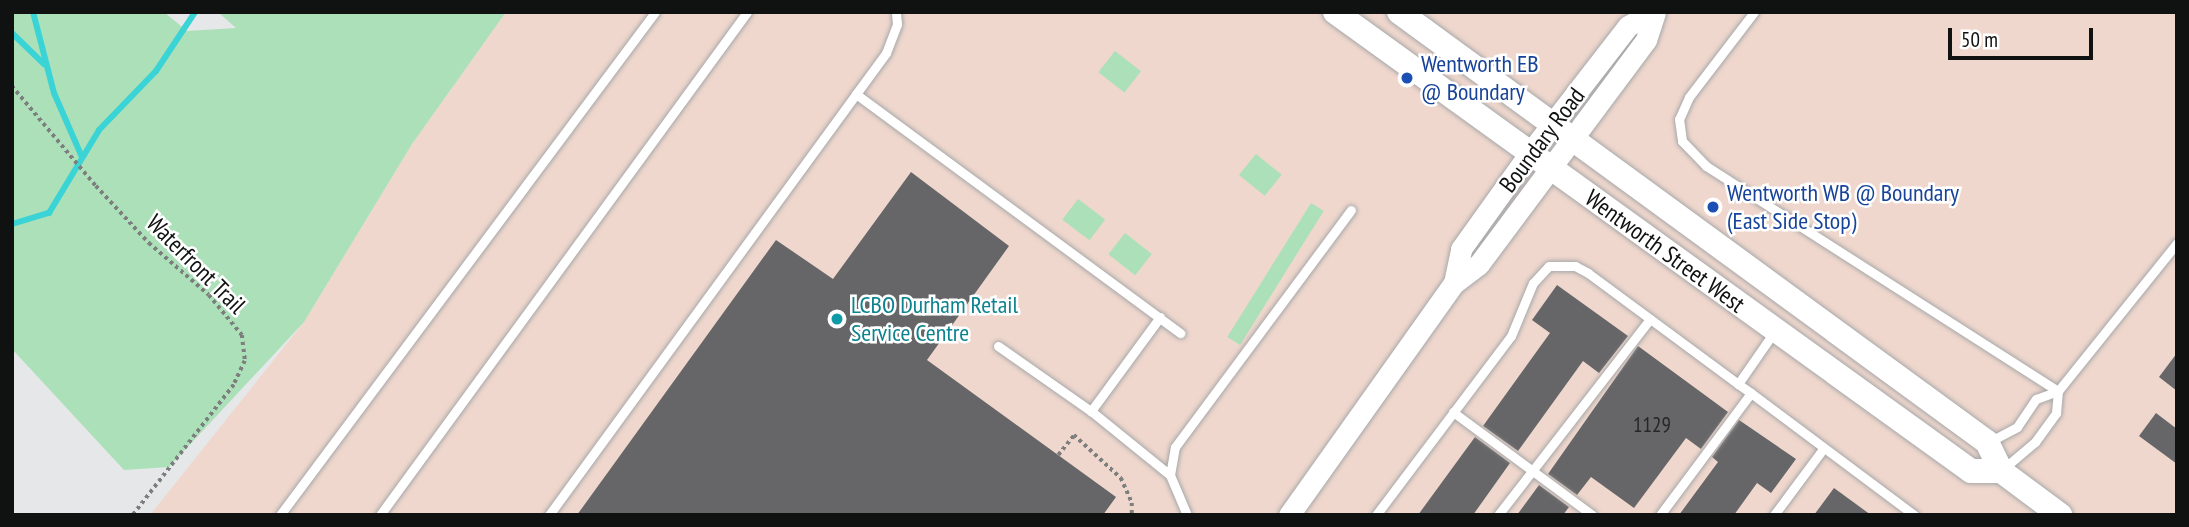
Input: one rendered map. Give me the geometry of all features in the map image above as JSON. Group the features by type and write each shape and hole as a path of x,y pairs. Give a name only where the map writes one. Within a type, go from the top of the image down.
{"main road":[{"name":"Wentworth Street West","path":"1335,12 1971,471 2001,471"},
{"name":"Wentworth Street West","path":"1399,12 1987,442 2001,471 2060,515"}],"street":[{"name":"Boundary Road","path":"1454,283 1461,249 1529,154 1561,133 1646,40 1654,12"},
{"name":"Boundary Road","path":"1294,513 1454,283 1479,264 1551,168 1561,133"}],"lane":[{"path":"280,515 655,12"},
{"path":"380,515 747,12"},
{"path":"549,515 886,53 897,24 896,12"},
{"path":"1754,12 1689,97 1679,119 1682,141 1706,166 2058,391"},
{"path":"856,94 1181,333"},
{"path":"1170,475 1175,447 1351,210"},
{"path":"1987,442 2017,427 2036,399 2058,391 2177,243"},
{"path":"1376,515 1511,336 1532,283 1549,266 1575,266 1914,515"},
{"path":"1091,411 1160,317"},
{"path":"1498,515 1650,319"},
{"path":"1738,384 1775,330"},
{"path":"998,346 1091,411 1170,475 1187,515"},
{"path":"2001,471 2035,442 2056,413 2058,391"},
{"path":"1660,515 1751,393"},
{"path":"1454,412 1592,515"},
{"path":"1774,515 1823,449"}],"path":[{"name":"Waterfront Trail","path":"12,86 96,186 149,243 209,295 242,335 245,361 234,385 133,515"},
{"path":"1058,455 1074,435 1121,478 1132,503 1132,515"}],"shaded area":[{"path":"506,12 2177,12 2177,515 150,515 304,322 412,144"}],"green space":[{"path":"12,12 164,12 187,31 236,28 218,12 506,12 412,144 304,322 169,467 124,470 12,349"},
{"path":"1115,51 1141,71 1124,93 1098,72"},
{"path":"1256,154 1282,175 1265,196 1239,175"},
{"path":"1078,199 1105,219 1090,240 1062,220"},
{"path":"1311,203 1324,211 1240,345 1227,337"},
{"path":"1125,233 1152,254 1135,275 1108,254"}],"building":[{"name":"LCBO Durham Retail Service Centre","path":"911,172 1009,246 927,360 1116,497 1103,515 577,515 776,240 833,279"},
{"path":"1557,285 1628,336 1599,373 1583,361 1518,451 1483,426 1550,333 1532,320"},
{"path":"1638,346 1728,412 1701,449 1686,438 1634,508 1591,477 1577,495 1548,474"},
{"path":"2177,353 2177,391 2159,377"},
{"path":"2156,413 2177,429 2177,464 2139,436"},
{"path":"1739,420 1796,459 1771,493 1757,483 1734,515 1679,515 1718,462 1712,457"},
{"path":"1475,437 1510,463 1473,515 1418,515"},
{"path":"1539,485 1569,507 1563,515 1517,515"},
{"path":"1834,488 1871,515 1814,515"}],"waterway":[{"path":"33,12 54,93 82,157"},
{"path":"12,224 49,213 99,130 156,71 195,12"},
{"path":"12,33 44,64"}],"place":[{"name":"Wentworth EB @ Boundary","path":"1407,78"},
{"name":"Wentworth WB @ Boundary (East Side Stop)","path":"1713,207"},
{"name":"LCBO Durham Retail Service Centre","path":"837,319"}]}
